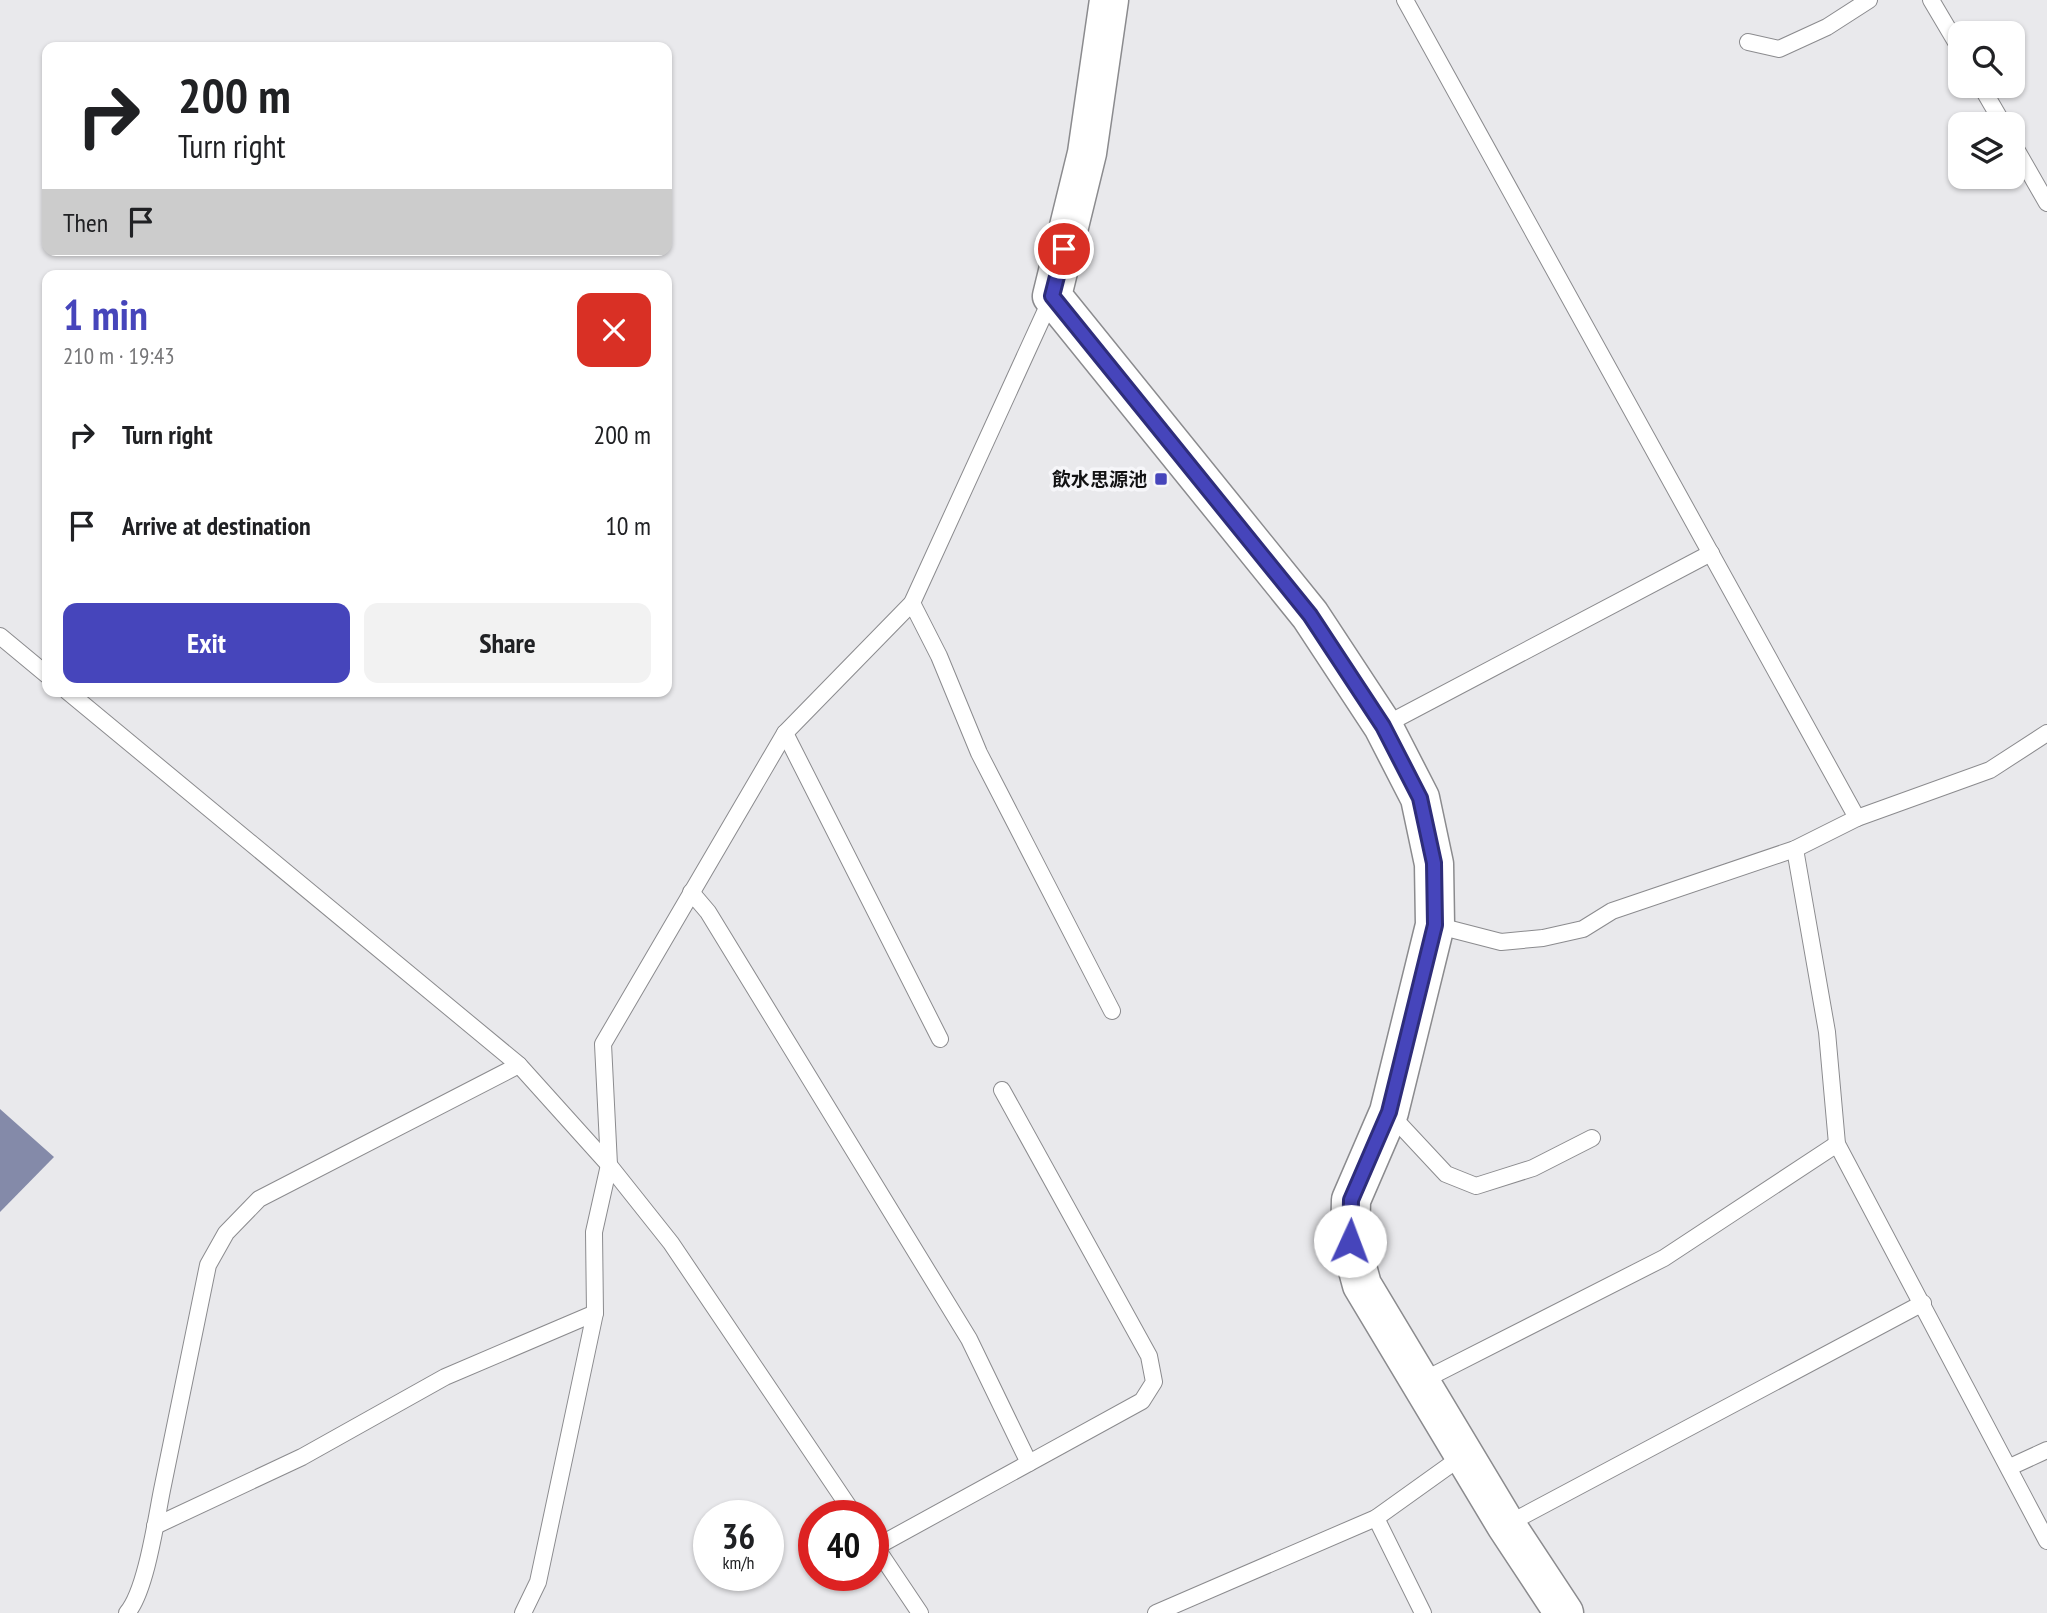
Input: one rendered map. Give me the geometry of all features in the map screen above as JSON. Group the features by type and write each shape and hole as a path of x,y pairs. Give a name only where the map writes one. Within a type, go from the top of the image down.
{"street":[{"path":"1109,0 1087,153 1052,296 1310,615 1383,726 1420,798 1434,863 1435,925 1389,1112 1351,1200 1350,1241 1362,1285 1506,1525 1564,1613"}],"lane":[{"path":"1405,0 1857,818"},
{"path":"1748,42 1779,49 1827,27 1869,0"},
{"path":"1931,0 1948,29"},
{"path":"2025,165 2047,203"},
{"path":"523,1613 538,1582 595,1313 594,1233 609,1165 603,1044 785,733 912,603 1052,296"},
{"path":"1383,726 1711,554"},
{"path":"912,603 939,656 979,752 1112,1011"},
{"path":"0,636 42,671"},
{"path":"74,697 519,1065 609,1165 671,1243 844,1500"},
{"path":"785,733 940,1039"},
{"path":"1435,925 1501,942 1544,938 1583,929 1612,911 1795,849 1857,818 1990,770 2047,733"},
{"path":"1795,849 1827,1032 1837,1144 2047,1541"},
{"path":"691,892 708,912 969,1339 1029,1463"},
{"path":"127,1613 133,1607 143,1578 208,1265 226,1233 259,1199 519,1065"},
{"path":"889,1538 1142,1401 1154,1382 1149,1356 1002,1090"},
{"path":"1389,1112 1447,1174 1476,1186 1533,1168 1592,1138"},
{"path":"1420,1382 1664,1258 1837,1144"},
{"path":"1506,1525 1923,1303"},
{"path":"155,1526 302,1457 445,1377 595,1313"},
{"path":"2010,1467 2047,1450"},
{"path":"1156,1613 1376,1518 1464,1455"},
{"path":"1376,1518 1423,1613"},
{"path":"889,1566 920,1613"}],"water":[{"path":"0,1109 54,1157 0,1212"}],"place":[{"name":"飲水思源池","path":"1161,479"}],"route":[{"path":"1064,249 1052,296 1310,615 1383,726 1420,798 1434,863 1435,925 1389,1112 1351,1200 1350,1241"}]}
